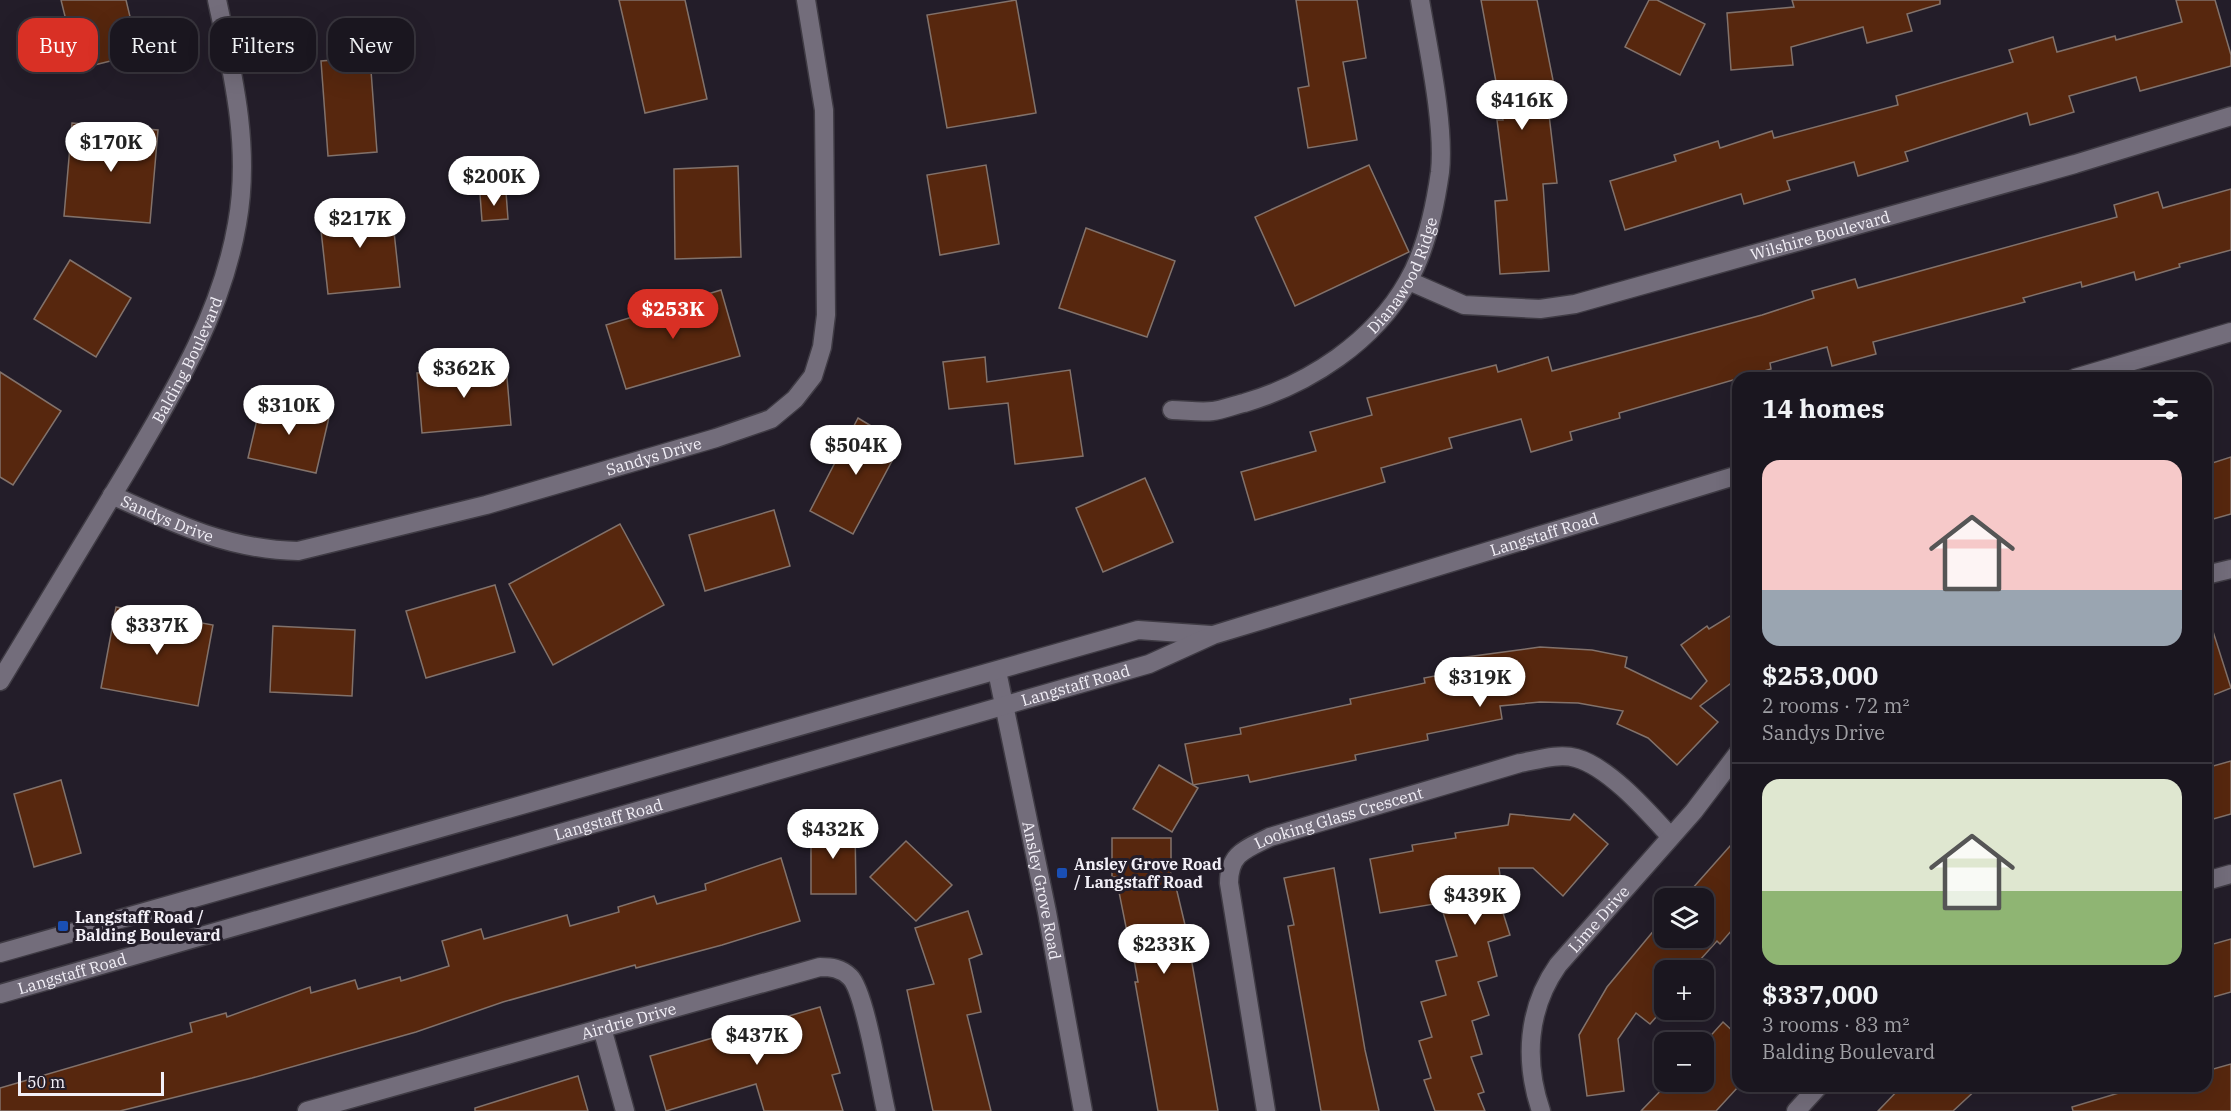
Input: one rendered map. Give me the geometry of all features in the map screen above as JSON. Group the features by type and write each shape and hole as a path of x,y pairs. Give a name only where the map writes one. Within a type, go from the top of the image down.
{"street":[{"name":"Balding Boulevard","path":"0,681 179,384 212,316 227,272 238,223 241,135 236,85 216,0"},
{"name":"Sandys Drive","path":"112,495 222,541 266,550 298,551 486,505 716,438 771,419 795,399 813,376 822,347 826,315 824,110 806,0"},
{"name":"Dianawood Ridge","path":"1172,410 1213,411 1274,394 1309,377 1346,351 1382,317 1409,281 1427,234 1440,170 1433,79 1420,0"},
{"name":"Wilshire Boulevard","path":"1409,281 1464,305 1540,309 1575,304 2063,167 2231,116"},
{"path":"2094,372 2231,332"},
{"name":"Langstaff Road","path":"0,994 1149,664 1213,635 1732,478"},
{"path":"2212,574 2231,569"},
{"name":"Langstaff Road","path":"0,953 1138,630 1213,635"},
{"name":"Ansley Grove Road","path":"997,671 1047,912 1083,1111"},
{"name":"Looking Glass Crescent","path":"1266,1111 1229,883 1229,868 1235,857 1247,848 1270,837 1520,763 1552,757 1576,758 1599,770 1670,836"},
{"name":"Lime Drive","path":"1541,1111 1532,1085 1530,1035 1545,982 1694,811 1732,761"},
{"path":"2212,879 2231,874"},
{"name":"Airdrie Drive","path":"307,1111 820,967 832,967 851,978 860,997 886,1111"},
{"path":"602,1028 625,1111"},
{"path":"1796,1111 1813,1092"}],"building":[{"path":"61,0 126,0 130,18 110,18 110,61 98,64 98,18 65,18"},
{"path":"619,0 685,0 707,99 645,113"},
{"path":"1016,0 1036,113 947,128 927,15"},
{"path":"1296,0 1357,0 1366,58 1343,62 1357,140 1308,148 1298,88 1309,86"},
{"path":"1481,0 1537,0 1558,105 1548,106 1557,183 1543,184 1549,271 1500,274 1495,201 1507,200 1497,120 1503,120"},
{"path":"1649,0 1657,0 1705,24 1680,75 1625,47"},
{"path":"1792,0 1940,0 1940,4 1907,14 1912,31 1867,43 1863,27 1791,47 1793,65 1731,70 1727,13 1794,7"},
{"path":"2176,0 2215,0 2231,55 2231,66 2140,91 2136,77 2069,96 2074,112 2030,125 2027,113 1905,152 1908,161 1858,176 1854,162 1787,181 1790,190 1744,204 1741,194 1625,230 1610,181 1676,161 1674,155 1718,141 1720,148 1772,131 1774,138 1898,105 1896,96 2013,62 2009,50 2053,37 2057,52 2115,36 2116,40 2182,22"},
{"path":"328,60 328,72 371,72 377,152 328,156 321,61"},
{"path":"72,123 158,130 150,223 64,216"},
{"path":"986,165 999,244 940,255 927,175"},
{"path":"1369,165 1409,252 1295,306 1255,217"},
{"path":"738,166 741,257 675,259 674,169"},
{"path":"2231,189 2231,250 2179,264 2180,267 2136,280 2134,272 2082,287 2081,282 2023,298 2025,302 1873,342 1876,354 1832,366 1827,347 1770,363 1771,369 1761,372 1732,372 1732,380 1619,413 1620,418 1570,432 1572,440 1531,452 1521,419 1449,438 1452,448 1381,468 1385,482 1255,520 1241,472 1316,451 1310,432 1372,415 1367,398 1496,365 1498,372 1548,357 1552,371 1762,315 1814,298 1812,291 1855,279 1858,288 2117,217 2114,205 2158,192 2163,208"},
{"path":"506,192 508,219 482,221 480,194"},
{"path":"391,204 400,287 328,294 319,212"},
{"path":"1086,228 1175,261 1147,337 1059,308"},
{"path":"70,260 131,298 96,357 34,319"},
{"path":"721,290 740,356 626,389 606,325"},
{"path":"985,357 987,382 1070,370 1083,456 1015,464 1008,403 949,409 943,362"},
{"path":"506,366 511,425 422,433 417,373"},
{"path":"0,372 61,411 13,485 0,477"},
{"path":"262,398 330,413 316,473 248,458"},
{"path":"858,418 901,444 853,534 810,511"},
{"path":"2231,457 2231,514 2212,519 2212,463"},
{"path":"1145,478 1173,542 1103,572 1076,508"},
{"path":"774,510 790,566 705,591 689,535"},
{"path":"620,524 664,605 553,665 509,584"},
{"path":"495,585 515,652 426,678 406,611"},
{"path":"116,607 213,625 198,706 101,688"},
{"path":"1732,615 1732,682 1700,706 1718,722 1677,765 1648,738 1617,724 1623,711 1578,703 1540,702 1500,706 1502,719 1427,734 1428,740 1355,755 1356,760 1250,782 1248,775 1193,785 1185,744 1241,734 1240,728 1351,704 1350,699 1425,683 1424,678 1461,671 1459,658 1540,647 1592,650 1627,657 1625,667 1691,699 1707,681 1681,645 1707,626 1709,629"},
{"path":"273,626 355,630 352,696 270,692"},
{"path":"2212,628 2231,688 2212,696"},
{"path":"2231,761 2231,814 2212,819 2212,766"},
{"path":"1159,765 1198,788 1172,832 1133,809"},
{"path":"61,780 81,853 34,867 14,794"},
{"path":"1510,814 1570,820 1574,814 1608,844 1563,896 1533,868 1499,868 1501,883 1494,884 1510,935 1488,942 1497,976 1478,982 1489,1015 1472,1021 1482,1054 1471,1057 1484,1092 1478,1094 1485,1111 1435,1111 1424,1080 1431,1078 1419,1041 1432,1037 1421,1002 1446,995 1436,961 1457,956 1440,903 1380,913 1370,859 1413,851 1412,845 1456,838 1455,833 1508,825"},
{"path":"811,826 855,826 856,894 811,894"},
{"path":"1112,838 1171,838 1171,884 1175,883 1186,929 1218,1111 1158,1111 1135,982 1138,982 1129,931 1127,932 1116,877 1112,877"},
{"path":"906,841 952,885 916,921 870,877"},
{"path":"1732,844 1732,930 1720,944 1717,941 1714,944 1714,888 1693,888"},
{"path":"781,858 800,921 722,945 636,968 635,965 503,1002 416,1032 252,1078 120,1111 0,1111 0,1088 192,1032 190,1023 226,1013 227,1017 310,987 311,993 355,980 358,989 400,977 401,981 449,966 442,941 481,929 484,939 567,915 570,926 619,912 618,907 654,896 657,904 706,890 705,884"},
{"path":"1334,868 1365,1050 1379,1111 1321,1111 1288,926 1294,925 1284,878"},
{"path":"968,911 982,954 969,959 981,1012 967,1015 991,1111 933,1111 907,990 934,984 915,928"},
{"path":"1654,930 1654,948 1711,948 1700,960 1654,960 1654,1019 1650,1024 1636,1013 1618,1039 1624,1091 1587,1096 1579,1035 1607,987"},
{"path":"2231,939 2231,992 2212,997 2212,944"},
{"path":"820,1007 840,1073 832,1075 843,1111 764,1111 756,1084 666,1111 650,1056"},
{"path":"1723,1022 1732,1030 1733,1092 1716,1111 1641,1111 1659,1092 1714,1092 1714,1032"},
{"path":"2231,1064 2231,1111 2073,1111 2072,1107 2122,1092 2212,1092 2212,1069"},
{"path":"578,1076 588,1111 475,1111 475,1108"},
{"path":"1896,1092 1974,1092 1953,1111 1878,1111"}],"place":[{"name":"Ansley Grove Road / Langstaff Road","path":"1062,873"},
{"name":"Langstaff Road / Balding Boulevard","path":"63,926"}]}
